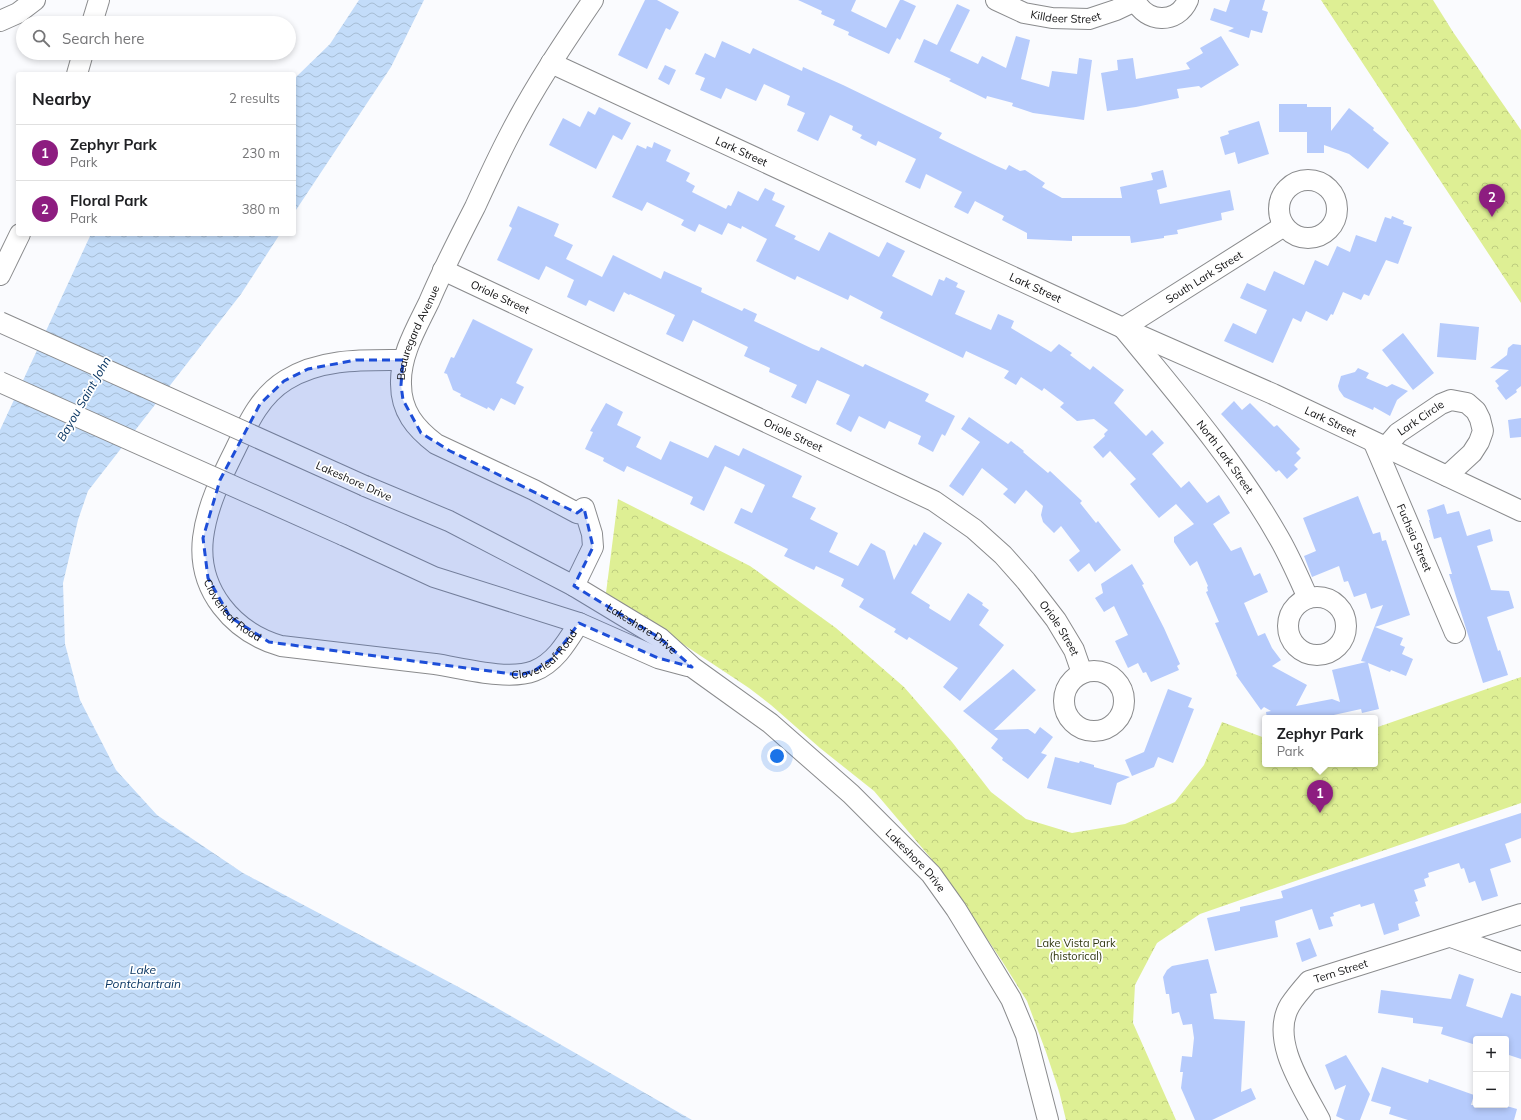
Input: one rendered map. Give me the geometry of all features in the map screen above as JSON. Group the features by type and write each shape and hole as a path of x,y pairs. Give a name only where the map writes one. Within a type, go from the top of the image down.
{"street":[{"path":"0,21 18,13 35,0"},
{"path":"94,16 99,0"},
{"name":"Beauregard Avenue","path":"574,586 593,547 592,534 584,508 577,513 534,490 436,444 414,425 403,400 401,385 403,360 443,270 509,136 551,63 593,0"},
{"name":"Killdeer Street","path":"996,0 1024,13 1052,18 1089,19 1116,10 1135,0 1140,9 1147,14 1155,18 1164,18 1180,12 1188,0"},
{"path":"78,72 81,60"},
{"name":"Lark Street","path":"551,63 1123,328 1273,394 1521,511"},
{"name":"South Lark Street","path":"1123,328 1284,226"},
{"path":"0,275 19,236"},
{"name":"Oriole Street","path":"443,270 934,501 974,529 1003,555 1026,581 1056,620 1074,650 1082,673"},
{"name":"Lakeshore Drive","path":"0,322 365,486 449,521 574,586 660,638 692,668 770,723 850,794 931,874 960,915 1011,999 1026,1034 1048,1120"},
{"name":"North Lark Street","path":"1123,328 1206,430 1258,503 1280,538 1308,598"},
{"name":"Cloverleaf Road","path":"403,360 356,360 308,369 284,381 270,392 260,404 251,418 212,498 206,522 202,548 204,565 214,594 222,607 230,617 250,633 268,642 281,646 505,675 520,675 534,671 545,665 554,658 567,642 579,623"},
{"name":"Lakeshore Drive","path":"0,382 343,535 434,578 579,623 658,658 692,668"},
{"name":"Lark Circle","path":"1379,445 1441,404 1451,400 1467,403 1476,411 1480,419 1482,431 1479,442 1472,453 1447,476"},
{"name":"Fuchsia Street","path":"1379,445 1455,633"},
{"name":"Tern Street","path":"1320,1120 1287,1057 1282,1034 1289,1006 1309,981 1521,914"},
{"path":"1451,937 1521,962"}],"highlighted area":[{"path":"356,360 403,360 401,385 403,400 421,433 450,451 577,513 584,508 593,547 574,586 660,638 692,667 658,658 579,623 553,658 534,671 520,675 269,642 230,617 208,578 203,538 220,480 260,404 284,381 308,369 327,365"}],"green space":[{"path":"1321,0 1433,0 1453,32 1521,130 1521,303"},
{"name":"Lake Vista Park (historical)","path":"618,499 750,566 836,628 904,687 952,742 991,792 1026,819 1072,833 1125,824 1175,802 1204,765 1222,722 1262,737 1262,767 1378,767 1378,727 1521,677 1521,803 1200,914 1157,943 1135,985 1133,1023 1176,1120 1066,1120 1059,1091 1027,1001 940,869 874,791 749,688 606,593"}],"water":[{"path":"359,0 424,0 391,67 296,210 296,77 330,44"},
{"name":"Lake Pontchartrain","path":"90,236 279,236 241,294 88,491 78,520 63,583 65,644 80,700 116,770 157,815 243,873 483,1000 692,1120 0,1120 0,430"}],"building":[{"path":"645,0 657,0 679,12 670,30 666,28 647,69 618,55"},
{"path":"798,0 856,0 851,11 886,28 900,0 916,6 900,40 897,38 889,54 848,35 849,32 833,25 835,20 821,14 822,11"},
{"path":"1230,0 1265,0 1262,10 1268,12 1262,33 1251,30 1249,38 1228,31 1234,28 1210,20 1214,8 1226,12"},
{"path":"957,4 970,10 950,51 978,64 982,56 1006,68 1016,36 1030,40 1021,79 1049,87 1052,71 1077,74 1079,58 1092,60 1084,120 1033,113 1012,106 1013,103 987,96 986,99 949,81 951,79 914,62 924,39 937,45"},
{"path":"1221,36 1239,65 1201,88 1199,86 1177,89 1179,98 1136,107 1107,111 1101,73 1118,70 1117,60 1133,58 1136,79 1190,69 1186,63 1203,53 1200,48"},
{"path":"722,41 750,54 753,48 802,71 803,67 843,85 942,133 939,138 997,166 1006,170 1009,165 1020,171 1025,170 1045,183 1042,187 1062,198 1122,198 1120,187 1153,180 1151,173 1163,170 1167,187 1157,190 1160,204 1230,190 1234,210 1221,213 1222,220 1177,230 1178,234 1164,236 1164,238 1131,243 1130,236 1072,236 1072,241 1027,239 1027,233 1002,220 1004,216 975,201 968,214 954,207 962,192 926,174 920,189 905,182 916,159 878,141 876,146 860,138 862,135 852,130 853,126 830,115 818,141 797,131 805,113 787,105 790,96 764,84 756,101 726,88 721,99 700,90 705,78 695,74 705,53 715,58"},
{"path":"665,65 676,70 669,85 658,79"},
{"path":"1279,104 1307,104 1307,107 1331,107 1331,131 1349,108 1374,128 1373,130 1389,143 1368,169 1349,154 1324,145 1324,153 1307,153 1307,132 1279,132"},
{"path":"599,107 631,123 622,140 613,135 596,169 549,145 563,118 580,127 588,111 595,115"},
{"path":"1259,121 1269,154 1238,164 1235,152 1225,155 1220,137 1229,134 1228,131"},
{"path":"654,142 671,150 666,161 690,173 686,181 695,186 692,192 726,209 728,205 731,206 738,191 758,201 765,188 775,193 772,200 785,206 775,226 796,236 794,239 819,251 829,232 879,257 887,242 905,251 892,276 932,296 939,279 944,281 946,277 958,283 956,287 965,291 955,314 991,330 998,314 1014,321 1011,328 1051,352 1059,344 1072,353 1070,355 1090,370 1093,366 1124,390 1114,403 1146,436 1152,430 1164,443 1152,454 1181,488 1189,481 1207,503 1219,495 1230,513 1213,524 1231,551 1241,547 1254,576 1260,573 1268,592 1244,603 1258,636 1265,633 1272,648 1281,660 1272,666 1307,685 1296,706 1332,699 1340,702 1332,670 1366,662 1361,661 1383,605 1371,609 1366,593 1354,597 1348,581 1344,582 1339,566 1312,577 1304,556 1316,551 1303,518 1358,496 1373,534 1380,532 1382,541 1386,540 1410,615 1375,627 1403,638 1400,645 1405,647 1402,654 1413,659 1406,676 1391,670 1390,672 1368,663 1379,709 1362,713 1361,709 1334,715 1266,715 1266,712 1271,711 1264,707 1261,710 1236,675 1237,674 1215,623 1219,622 1206,592 1208,591 1208,586 1197,561 1190,566 1174,542 1174,537 1194,524 1176,504 1159,518 1130,484 1136,479 1110,451 1103,458 1093,447 1105,436 1104,434 1108,430 1094,419 1077,421 1060,407 1064,403 1044,388 1042,391 1021,377 1016,385 1004,378 1009,371 966,351 963,358 880,318 883,312 850,295 848,300 797,276 795,280 756,261 767,239 742,226 741,229 728,223 722,235 699,224 695,232 681,225 684,220 647,202 642,211 612,197 637,145 646,149 647,146 652,148"},
{"path":"518,206 559,224 554,236 573,245 566,259 602,277 613,255 661,279 664,271 702,288 701,292 742,311 744,308 757,314 754,321 813,349 819,351 821,347 863,367 865,364 929,394 925,401 955,416 945,436 942,434 933,452 918,444 921,436 889,421 885,429 859,416 851,432 836,424 850,395 817,380 806,404 791,397 797,385 769,372 770,368 744,356 748,347 693,320 683,342 666,334 675,315 630,294 629,295 624,292 614,312 589,300 586,306 567,297 574,280 546,266 539,280 497,260 512,228 509,226"},
{"path":"1392,216 1404,221 1403,224 1412,227 1398,264 1386,260 1369,296 1364,294 1361,300 1343,292 1333,315 1331,314 1327,321 1306,311 1301,322 1293,318 1273,363 1224,341 1233,323 1256,334 1267,310 1240,298 1247,283 1265,291 1274,271 1304,285 1315,260 1328,266 1337,246 1350,252 1356,235 1376,242 1385,217 1391,219"},
{"path":"473,319 533,349 516,383 524,387 515,405 501,398 494,411 488,407 487,409 460,396 461,394 453,390 447,374 444,373 451,357 454,358"},
{"path":"1440,323 1479,327 1476,360 1437,357"},
{"path":"1403,333 1434,373 1413,390 1382,350"},
{"path":"1513,344 1521,345 1521,386 1516,390 1517,392 1506,400 1497,388 1499,386 1495,381 1509,370 1490,368 1507,355 1508,348"},
{"path":"1358,368 1369,373 1366,378 1387,387 1392,384 1408,391 1397,400 1390,416 1374,407 1373,410 1344,397 1339,390 1338,386 1341,376 1355,372"},
{"path":"1234,401 1242,410 1250,403 1274,427 1277,425 1300,449 1296,453 1301,458 1294,465 1298,469 1287,479 1279,470 1276,472 1221,414"},
{"path":"606,403 623,412 617,425 641,437 636,447 661,460 670,441 708,458 715,445 739,456 743,448 802,476 792,497 816,508 810,519 838,533 829,552 858,566 871,543 885,551 894,580 914,544 916,546 924,532 942,543 911,593 930,605 929,608 950,621 968,593 983,603 982,605 989,610 979,625 1004,645 960,701 943,687 958,668 909,637 907,640 894,632 896,629 859,607 864,599 841,586 844,579 816,566 814,570 784,556 788,549 734,523 741,508 752,513 765,485 725,466 704,511 690,504 693,497 627,466 624,472 603,461 604,458 585,449 593,432 590,431"},
{"path":"969,417 1008,444 1011,441 1048,473 1050,471 1082,501 1080,503 1096,523 1098,521 1121,550 1095,572 1089,563 1078,572 1069,560 1080,551 1061,526 1054,533 1043,522 1041,515 1043,506 1026,490 1015,504 1003,494 1008,489 982,468 963,496 949,486 980,442 961,429"},
{"path":"1521,418 1521,437 1510,438 1508,420"},
{"path":"1444,504 1447,514 1459,511 1467,536 1490,529 1493,541 1477,546 1491,590 1509,591 1514,608 1487,617 1498,651 1500,650 1508,675 1483,683 1449,574 1452,574 1441,537 1434,539 1429,520 1427,510"},
{"path":"1132,564 1144,584 1142,585 1180,664 1177,666 1179,670 1151,682 1146,672 1143,673 1138,663 1128,668 1115,641 1128,635 1114,606 1104,612 1095,598 1103,593 1101,584"},
{"path":"1013,669 1036,690 994,730 1028,729 1035,734 1040,727 1053,737 1041,753 1047,755 1028,779 1002,760 1003,758 991,748 998,739 963,711"},
{"path":"1168,689 1192,698 1188,707 1194,709 1173,763 1158,757 1154,767 1132,776 1125,760 1144,752"},
{"path":"1055,757 1079,763 1080,761 1094,765 1094,767 1130,777 1117,783 1111,805 1047,788"},
{"path":"1521,813 1521,838 1505,844 1511,862 1490,869 1498,896 1482,901 1475,881 1469,883 1464,868 1461,869 1459,863 1428,873 1429,877 1424,879 1426,886 1414,890 1418,901 1415,902 1420,916 1398,924 1399,930 1384,935 1374,903 1361,907 1360,904 1333,913 1334,916 1330,917 1333,926 1319,930 1312,909 1275,921 1278,937 1215,951 1207,918 1240,911 1240,907 1283,898 1281,891"},
{"path":"1310,938 1317,956 1302,962 1296,943"},
{"path":"1208,959 1217,993 1210,994 1214,1019 1245,1021 1241,1092 1251,1088 1256,1099 1212,1120 1195,1120 1181,1088 1183,1072 1180,1072 1182,1056 1192,1057 1194,1038 1192,1024 1183,1025 1179,1012 1172,1014 1169,994 1166,994 1163,977 1167,970 1172,966"},
{"path":"1459,974 1474,979 1466,1006 1502,1018 1511,993 1521,996 1521,1059 1509,1055 1509,1036 1473,1036 1473,1044 1441,1034 1443,1027 1413,1023 1413,1018 1378,1013 1381,990 1451,999"},
{"path":"1346,1055 1370,1094 1360,1120 1345,1120 1336,1116 1346,1085 1335,1090 1325,1065"},
{"path":"1382,1067 1428,1083 1429,1079 1473,1095 1471,1105 1473,1105 1473,1108 1509,1108 1509,1107 1517,1109 1514,1120 1408,1120 1389,1114 1391,1107 1371,1101"}],"place":[{"name":"Floral Park","path":"1492,217"},
{"name":"Zephyr Park","path":"1320,813"}],"water label":[{"name":"Bayou Saint John","path":"84,399"}]}
